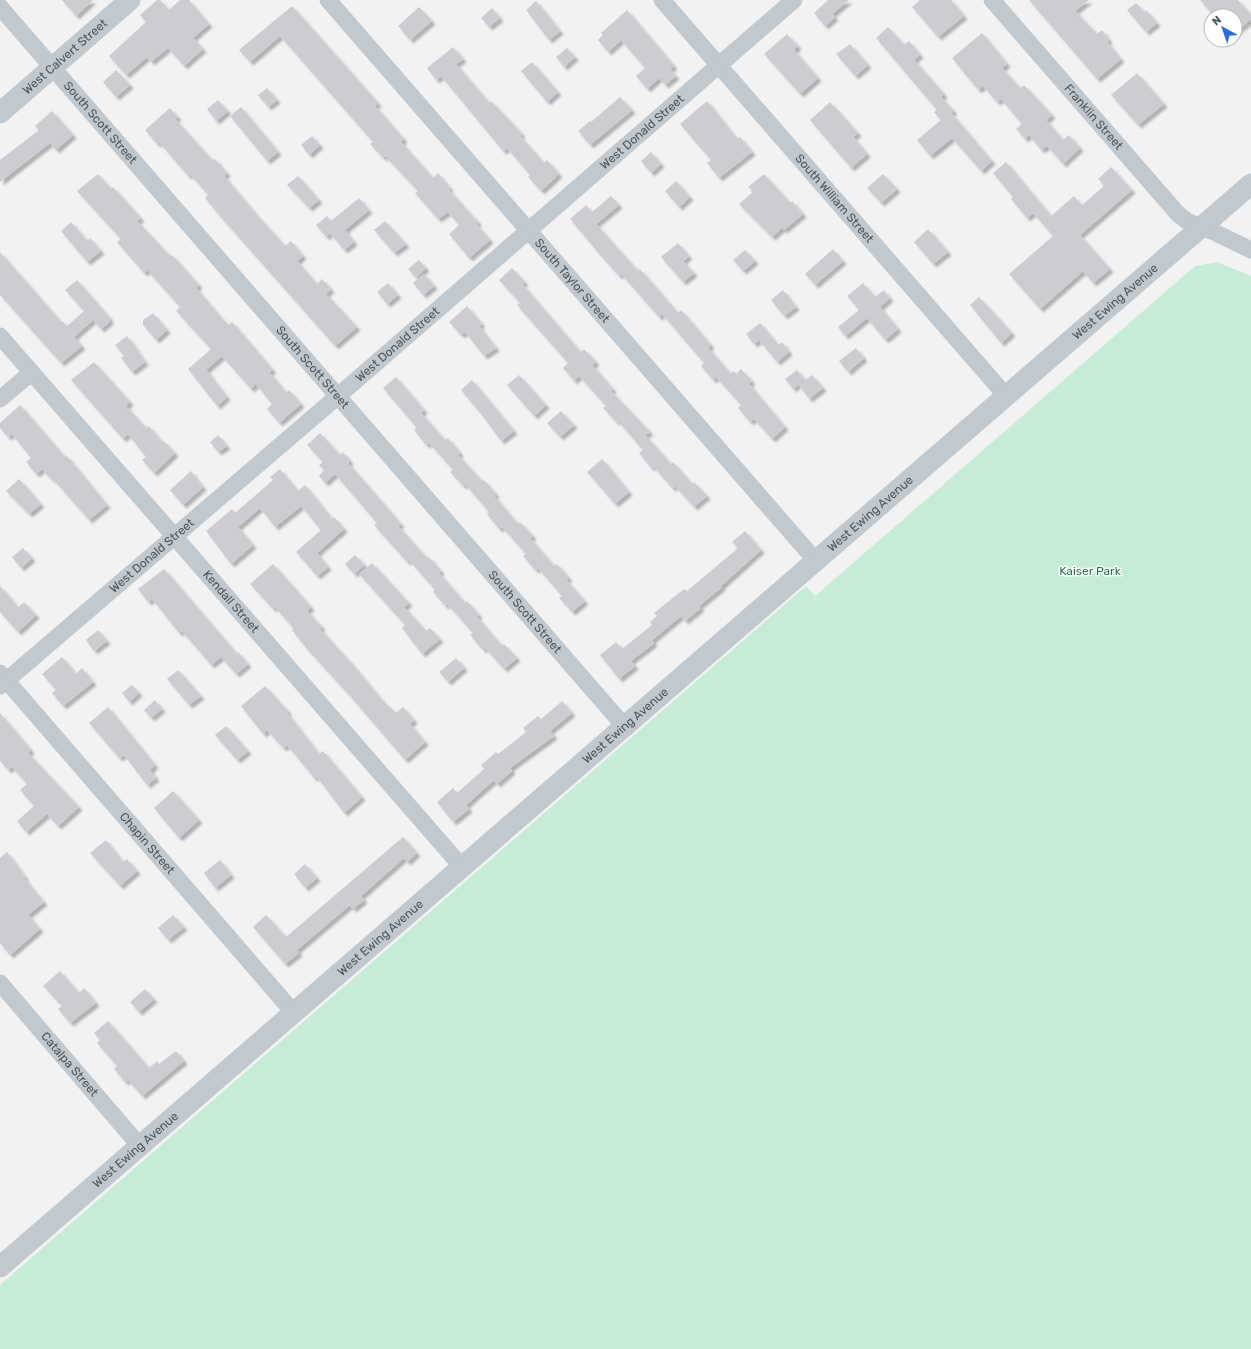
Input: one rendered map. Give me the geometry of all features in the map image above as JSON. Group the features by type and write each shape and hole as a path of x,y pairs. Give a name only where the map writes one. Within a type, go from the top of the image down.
{"street":[{"name":"West Calvert Street","path":"0,113 130,0"},
{"name":"South Taylor Street","path":"328,0 816,561"},
{"name":"South William Street","path":"662,0 1007,397"},
{"name":"West Donald Street","path":"2,680 175,536 794,0"},
{"name":"Franklin Street","path":"992,0 1178,214 1187,222 1202,227 1251,250"},
{"name":"South Scott Street","path":"0,7 625,727"},
{"name":"West Ewing Avenue","path":"0,1267 1007,397 1251,184"},
{"name":"Kendall Street","path":"0,336 462,867"},
{"path":"0,399 32,372"},
{"name":"Chapin Street","path":"2,680 294,1013"},
{"name":"Catalpa Street","path":"0,983 140,1145"}],"green space":[{"name":"Kaiser Park","path":"1217,262 1251,276 1251,1349 0,1349 0,1285 806,586 815,596 1195,266"}],"building":[{"path":"62,0 93,0 76,16"},
{"path":"157,0 160,0 169,10 180,0 189,0 209,24 193,38 203,49 184,66 168,48 151,62 147,57 126,75 109,56 146,22 140,15"},
{"path":"828,0 849,0 832,14 835,17 825,26 814,13"},
{"path":"920,0 951,0 964,16 938,37 912,7"},
{"path":"1029,0 1089,0 1075,11 1097,34 1102,30 1109,40 1107,42 1121,59 1097,79"},
{"path":"1200,0 1238,0 1251,15 1251,19 1243,26 1243,8 1207,8"},
{"path":"536,1 560,31 549,40 526,10"},
{"path":"1136,3 1144,12 1146,10 1157,23 1146,32 1127,10"},
{"path":"292,6 378,103 375,106 404,139 401,142 433,178 438,173 450,188 448,189 478,222 476,224 490,240 469,258 449,234 459,225 448,212 438,219 415,193 418,191 385,156 383,158 370,144 373,142 280,36 250,62 239,50"},
{"path":"419,7 432,21 410,40 398,26"},
{"path":"492,8 500,18 489,27 481,18"},
{"path":"627,10 674,66 670,69 676,76 665,85 659,78 647,89 636,76 645,68 621,40 608,52 598,40 603,35 601,33"},
{"path":"888,27 904,45 909,41 920,55 914,60 944,94 941,97 954,111 951,113 992,161 981,171 952,138 930,156 917,140 941,120 934,112 937,110 876,38"},
{"path":"982,33 1007,64 1002,68 1020,88 1024,85 1052,115 1046,120 1063,140 1069,135 1080,148 1063,164 1047,146 1041,150 1029,135 1025,139 1016,129 1022,124 1001,99 997,102 983,86 978,90 952,58"},
{"path":"787,34 798,46 794,50 818,78 800,94 764,54"},
{"path":"850,44 868,65 855,76 836,54"},
{"path":"453,47 463,59 456,64 489,103 491,101 522,134 520,136 544,163 547,160 559,174 541,191 528,177 530,175 507,148 503,151 441,76 436,80 427,68"},
{"path":"567,48 575,57 564,67 556,57"},
{"path":"532,62 558,92 547,102 521,71"},
{"path":"116,70 130,85 116,97 103,82"},
{"path":"1137,73 1164,104 1138,125 1111,95"},
{"path":"267,88 277,100 268,107 258,95"},
{"path":"620,97 632,110 590,145 578,131"},
{"path":"218,100 228,111 216,121 207,109"},
{"path":"707,101 737,139 740,137 752,152 719,178 707,163 711,160 680,124"},
{"path":"830,102 858,133 853,137 867,154 851,168 810,120"},
{"path":"241,107 278,152 267,161 230,116"},
{"path":"170,108 178,117 175,119 213,161 215,159 227,173 224,176 285,246 291,241 303,256 297,261 317,284 322,279 331,289 326,294 357,327 335,346 219,215 205,198 208,195 190,174 188,176 159,142 157,144 145,130"},
{"path":"52,111 73,135 56,150 50,143 0,182 0,160 39,130 35,126"},
{"path":"312,136 320,145 309,155 301,145"},
{"path":"651,152 661,164 651,173 641,161"},
{"path":"1006,162 1051,216 1074,196 1082,205 1104,186 1098,179 1111,167 1132,190 1080,235 1110,269 1093,283 1083,271 1040,309 1009,274 1053,236 1033,213 1027,218 1011,199 1013,197 993,173"},
{"path":"98,174 111,189 113,187 141,218 137,221 170,256 172,255 199,285 196,288 218,314 228,325 232,322 273,370 269,372 286,392 289,390 301,404 279,423 267,409 272,404 256,384 251,389 222,356 206,370 227,397 217,406 188,369 211,349 176,311 180,307 147,270 144,273 117,242 121,239 77,191"},
{"path":"764,174 790,203 792,201 803,214 784,230 782,228 772,237 739,204 753,192 748,187"},
{"path":"883,174 897,189 881,203 867,188"},
{"path":"298,176 319,200 309,208 287,185"},
{"path":"676,181 690,197 679,207 665,191"},
{"path":"611,196 619,205 596,224 638,271 640,269 678,313 681,310 711,345 708,348 731,374 734,371 736,374 741,369 752,381 749,384 785,427 772,439 754,419 750,422 738,408 741,405 716,377 713,380 701,366 704,363 662,314 659,317 621,274 619,276 570,219 586,205 592,212"},
{"path":"359,198 369,210 345,230 354,242 344,250 330,233 326,237 316,225 327,216 331,221"},
{"path":"385,221 406,244 394,253 374,230"},
{"path":"71,222 87,241 90,238 101,251 87,262 61,231"},
{"path":"928,229 948,252 933,264 914,242"},
{"path":"678,243 689,256 683,261 694,273 683,282 661,257"},
{"path":"833,249 843,261 815,285 805,274"},
{"path":"745,250 755,261 743,271 733,260"},
{"path":"0,252 61,322 62,321 67,326 84,311 65,290 77,280 109,317 110,321 101,329 93,320 74,337 82,346 61,363 0,295"},
{"path":"419,260 426,268 416,278 408,269"},
{"path":"512,268 525,282 522,284 581,352 584,349 596,362 592,365 613,389 611,391 650,432 645,435 671,464 673,462 692,484 694,482 707,496 694,507 675,486 672,488 653,466 651,468 639,453 643,450 618,421 616,422 603,408 606,406 579,376 574,381 563,368 568,363 517,305 520,303 499,280"},
{"path":"424,274 434,286 423,295 413,283"},
{"path":"388,283 398,295 387,304 377,292"},
{"path":"863,283 875,297 884,290 890,298 880,307 898,329 885,340 867,318 845,336 838,327 859,310 847,296"},
{"path":"783,290 796,307 784,316 771,300"},
{"path":"979,297 1012,333 1001,343 970,305"},
{"path":"467,306 482,324 479,326 496,348 484,356 465,332 461,335 449,322"},
{"path":"153,313 167,330 156,340 143,325 143,320"},
{"path":"760,323 778,345 782,342 789,352 777,362 759,340 754,344 746,334"},
{"path":"127,336 145,362 132,372 121,358 124,356 115,345"},
{"path":"856,348 864,358 848,372 839,361"},
{"path":"94,362 130,402 126,406 146,428 149,426 162,442 164,441 175,453 154,473 142,460 146,457 128,434 123,439 71,380"},
{"path":"797,370 804,379 793,389 785,379"},
{"path":"519,375 546,405 534,416 507,385"},
{"path":"812,375 823,388 809,399 799,385"},
{"path":"396,377 424,410 421,413 445,440 448,438 460,453 458,455 482,481 484,480 496,494 494,496 518,524 520,522 533,536 530,538 554,566 557,564 569,578 566,580 585,601 572,612 559,598 562,596 538,568 535,570 523,556 526,554 502,527 499,529 487,514 489,512 465,484 463,486 450,472 453,470 429,443 426,445 414,430 417,428 383,388"},
{"path":"472,380 514,431 501,441 461,390"},
{"path":"20,405 65,457 67,456 107,505 89,520 53,479 52,480 42,469 36,474 26,462 31,458 12,434 8,437 0,428 0,423"},
{"path":"561,411 574,425 560,437 547,423"},
{"path":"320,433 340,455 343,452 350,461 348,463 401,524 398,526 427,558 429,557 441,571 439,573 465,603 467,601 479,615 477,617 502,646 504,644 517,658 504,669 485,648 483,650 470,635 473,633 447,604 445,606 433,592 435,590 409,560 407,562 374,525 377,523 335,474 325,483 319,476 324,470 319,465 323,462 307,445"},
{"path":"218,435 227,446 218,452 210,442"},
{"path":"602,459 629,492 615,504 587,472"},
{"path":"280,469 298,491 305,485 332,519 334,517 344,529 317,553 328,567 317,576 296,552 321,530 301,506 275,527 260,508 238,527 253,545 231,564 206,531 232,509 235,513 273,480 270,477"},
{"path":"191,471 203,487 183,505 170,490"},
{"path":"19,479 41,504 29,514 6,491"},
{"path":"745,531 761,550 721,586 722,587 699,606 701,608 685,621 681,616 652,640 654,643 631,661 635,666 619,679 600,655 616,642 622,649 652,625 650,622 657,616 654,613 684,589 687,591 738,548 732,542"},
{"path":"23,548 32,558 21,568 12,557"},
{"path":"355,555 365,565 354,574 345,564"},
{"path":"372,563 409,603 404,607 426,631 430,628 440,639 422,654 402,628 405,625 359,574"},
{"path":"273,564 311,607 307,611 322,627 320,629 353,665 381,699 396,713 403,707 414,720 410,724 425,742 405,760 307,649 292,630 294,629 275,607 273,609 250,584"},
{"path":"164,569 236,653 238,652 248,664 236,674 221,657 211,665 182,631 179,633 152,599 148,602 138,589"},
{"path":"0,586 18,607 24,602 36,615 18,632 0,612"},
{"path":"98,630 107,641 94,651 86,640"},
{"path":"62,657 76,674 82,668 93,682 63,706 52,693 56,690 42,674"},
{"path":"456,658 464,668 448,682 439,672"},
{"path":"178,670 201,696 189,705 167,679"},
{"path":"132,685 139,693 129,702 122,693"},
{"path":"265,686 288,711 287,713 319,754 323,751 362,797 344,813 317,777 314,778 287,745 283,748 267,730 263,734 241,706"},
{"path":"155,700 162,709 151,718 144,710"},
{"path":"562,701 572,713 550,731 554,736 510,768 512,771 497,784 494,780 466,805 469,809 453,822 437,802 453,788 457,793 484,769 481,765 496,752 498,754 526,732 523,728 538,716 541,719"},
{"path":"108,707 155,765 150,770 156,778 147,785 124,755 119,758 89,723"},
{"path":"0,713 31,750 28,753 79,807 58,826 47,814 26,832 17,821 34,806 20,790 27,784 12,767 8,770 0,761"},
{"path":"226,726 248,751 237,760 215,735"},
{"path":"173,791 199,820 179,838 154,808"},
{"path":"403,837 417,853 407,862 404,858 361,896 364,900 353,909 350,905 297,950 299,953 285,964 253,927 266,915 286,937"},
{"path":"106,840 123,862 127,859 137,871 120,886 90,853"},
{"path":"7,852 25,877 24,878 44,902 28,915 40,929 10,955 0,943 0,858"},
{"path":"220,860 231,875 215,888 204,873"},
{"path":"305,864 317,878 305,888 294,874"},
{"path":"173,915 184,927 168,940 158,928"},
{"path":"60,971 79,993 84,988 96,1003 70,1023 58,1009 62,1006 43,986"},
{"path":"145,989 154,999 139,1012 130,1002"},
{"path":"108,1021 149,1068 157,1061 159,1064 176,1051 184,1061 142,1096 128,1080 125,1082 114,1069 117,1066 97,1043 100,1040 94,1033"}]}
